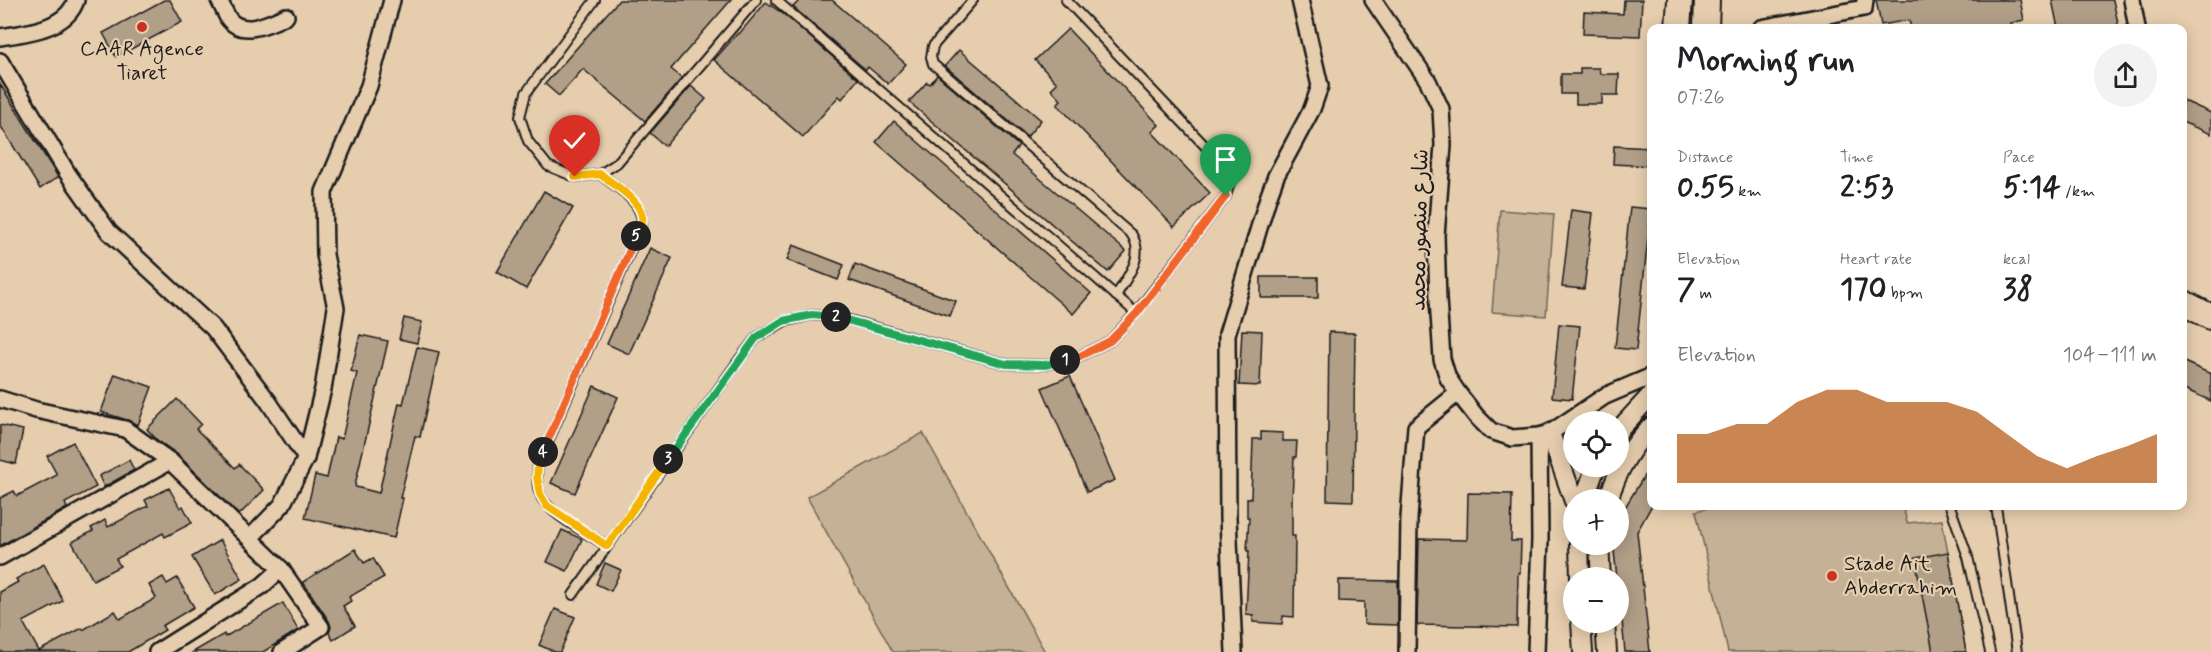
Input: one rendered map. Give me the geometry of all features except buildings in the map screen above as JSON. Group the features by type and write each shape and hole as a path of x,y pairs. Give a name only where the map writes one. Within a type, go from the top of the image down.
{"main road":[{"path":"1678,24 1680,0"},
{"path":"1706,24 1707,0"},
{"path":"2187,305 2211,317"}],"street":[{"path":"0,37 50,26 73,11 76,0"},
{"path":"219,0 229,20 244,28 260,27 286,16"},
{"path":"250,538 282,505 306,458 323,389 336,308 325,255 324,192 369,86 392,0"},
{"path":"1234,652 1228,518 1227,333 1276,176 1312,109 1320,86 1300,0"},
{"name":"شارع منصور محمد","path":"1374,0 1428,81 1441,109 1443,145 1436,236 1442,359 1448,378 1476,416 1491,430 1512,438 1545,434"},
{"path":"1782,24 1864,8 1865,0"},
{"path":"2132,0 2136,24"},
{"path":"0,62 68,174 109,232 213,328 268,400 306,458"},
{"path":"1545,434 1605,396 1647,378"},
{"path":"1407,652 1409,518 1416,427 1458,393"},
{"path":"0,399 36,410 125,429 170,461 282,569 321,627 282,652"},
{"path":"1629,419 1647,399"},
{"path":"1612,489 1622,465 1637,441 1647,431"},
{"path":"1545,434 1569,489"},
{"path":"1536,652 1545,434"},
{"path":"0,557 170,461"},
{"path":"157,652 262,586 282,569"},
{"path":"1582,633 1583,652"},
{"path":"1606,633 1607,652"}],"lane":[{"path":"596,0 526,93 520,117 528,141 548,166 575,177 600,174 617,163 756,0"},
{"path":"776,0 1137,313"},
{"path":"972,0 933,46 931,57 933,64 1132,235 1137,243 1137,258 1116,296"},
{"path":"573,596 739,360 756,338 783,321 812,315 842,318 1006,364 1045,365 1078,357 1110,341 1137,313 1226,196 1231,179 1228,170 1066,0"},
{"path":"600,174 635,202 642,217 642,224 538,465 537,477 540,494 547,506 607,546"},
{"path":"1951,510 1968,557 1990,652"},
{"path":"1997,510 2017,652"}],"shaded area":[{"path":"1500,210 1554,214 1546,316 1492,312"},
{"path":"923,433 1045,652 893,652 807,497"},
{"name":"Stade Ait Abderrahim","path":"1904,510 1907,523 1942,520 1966,652 1728,652 1696,511"}],"place":[{"name":"CAAR Agence Tiaret","path":"142,27"},
{"name":"Stade Ait Abderrahim","path":"1832,576"}],"route":[{"path":"575,177 600,174 635,202 642,217 642,224 538,465 537,477 540,494 547,506 607,546 756,338 783,321 812,315 842,318 1006,364 1045,365 1078,357 1110,341 1137,313 1226,196"}]}
